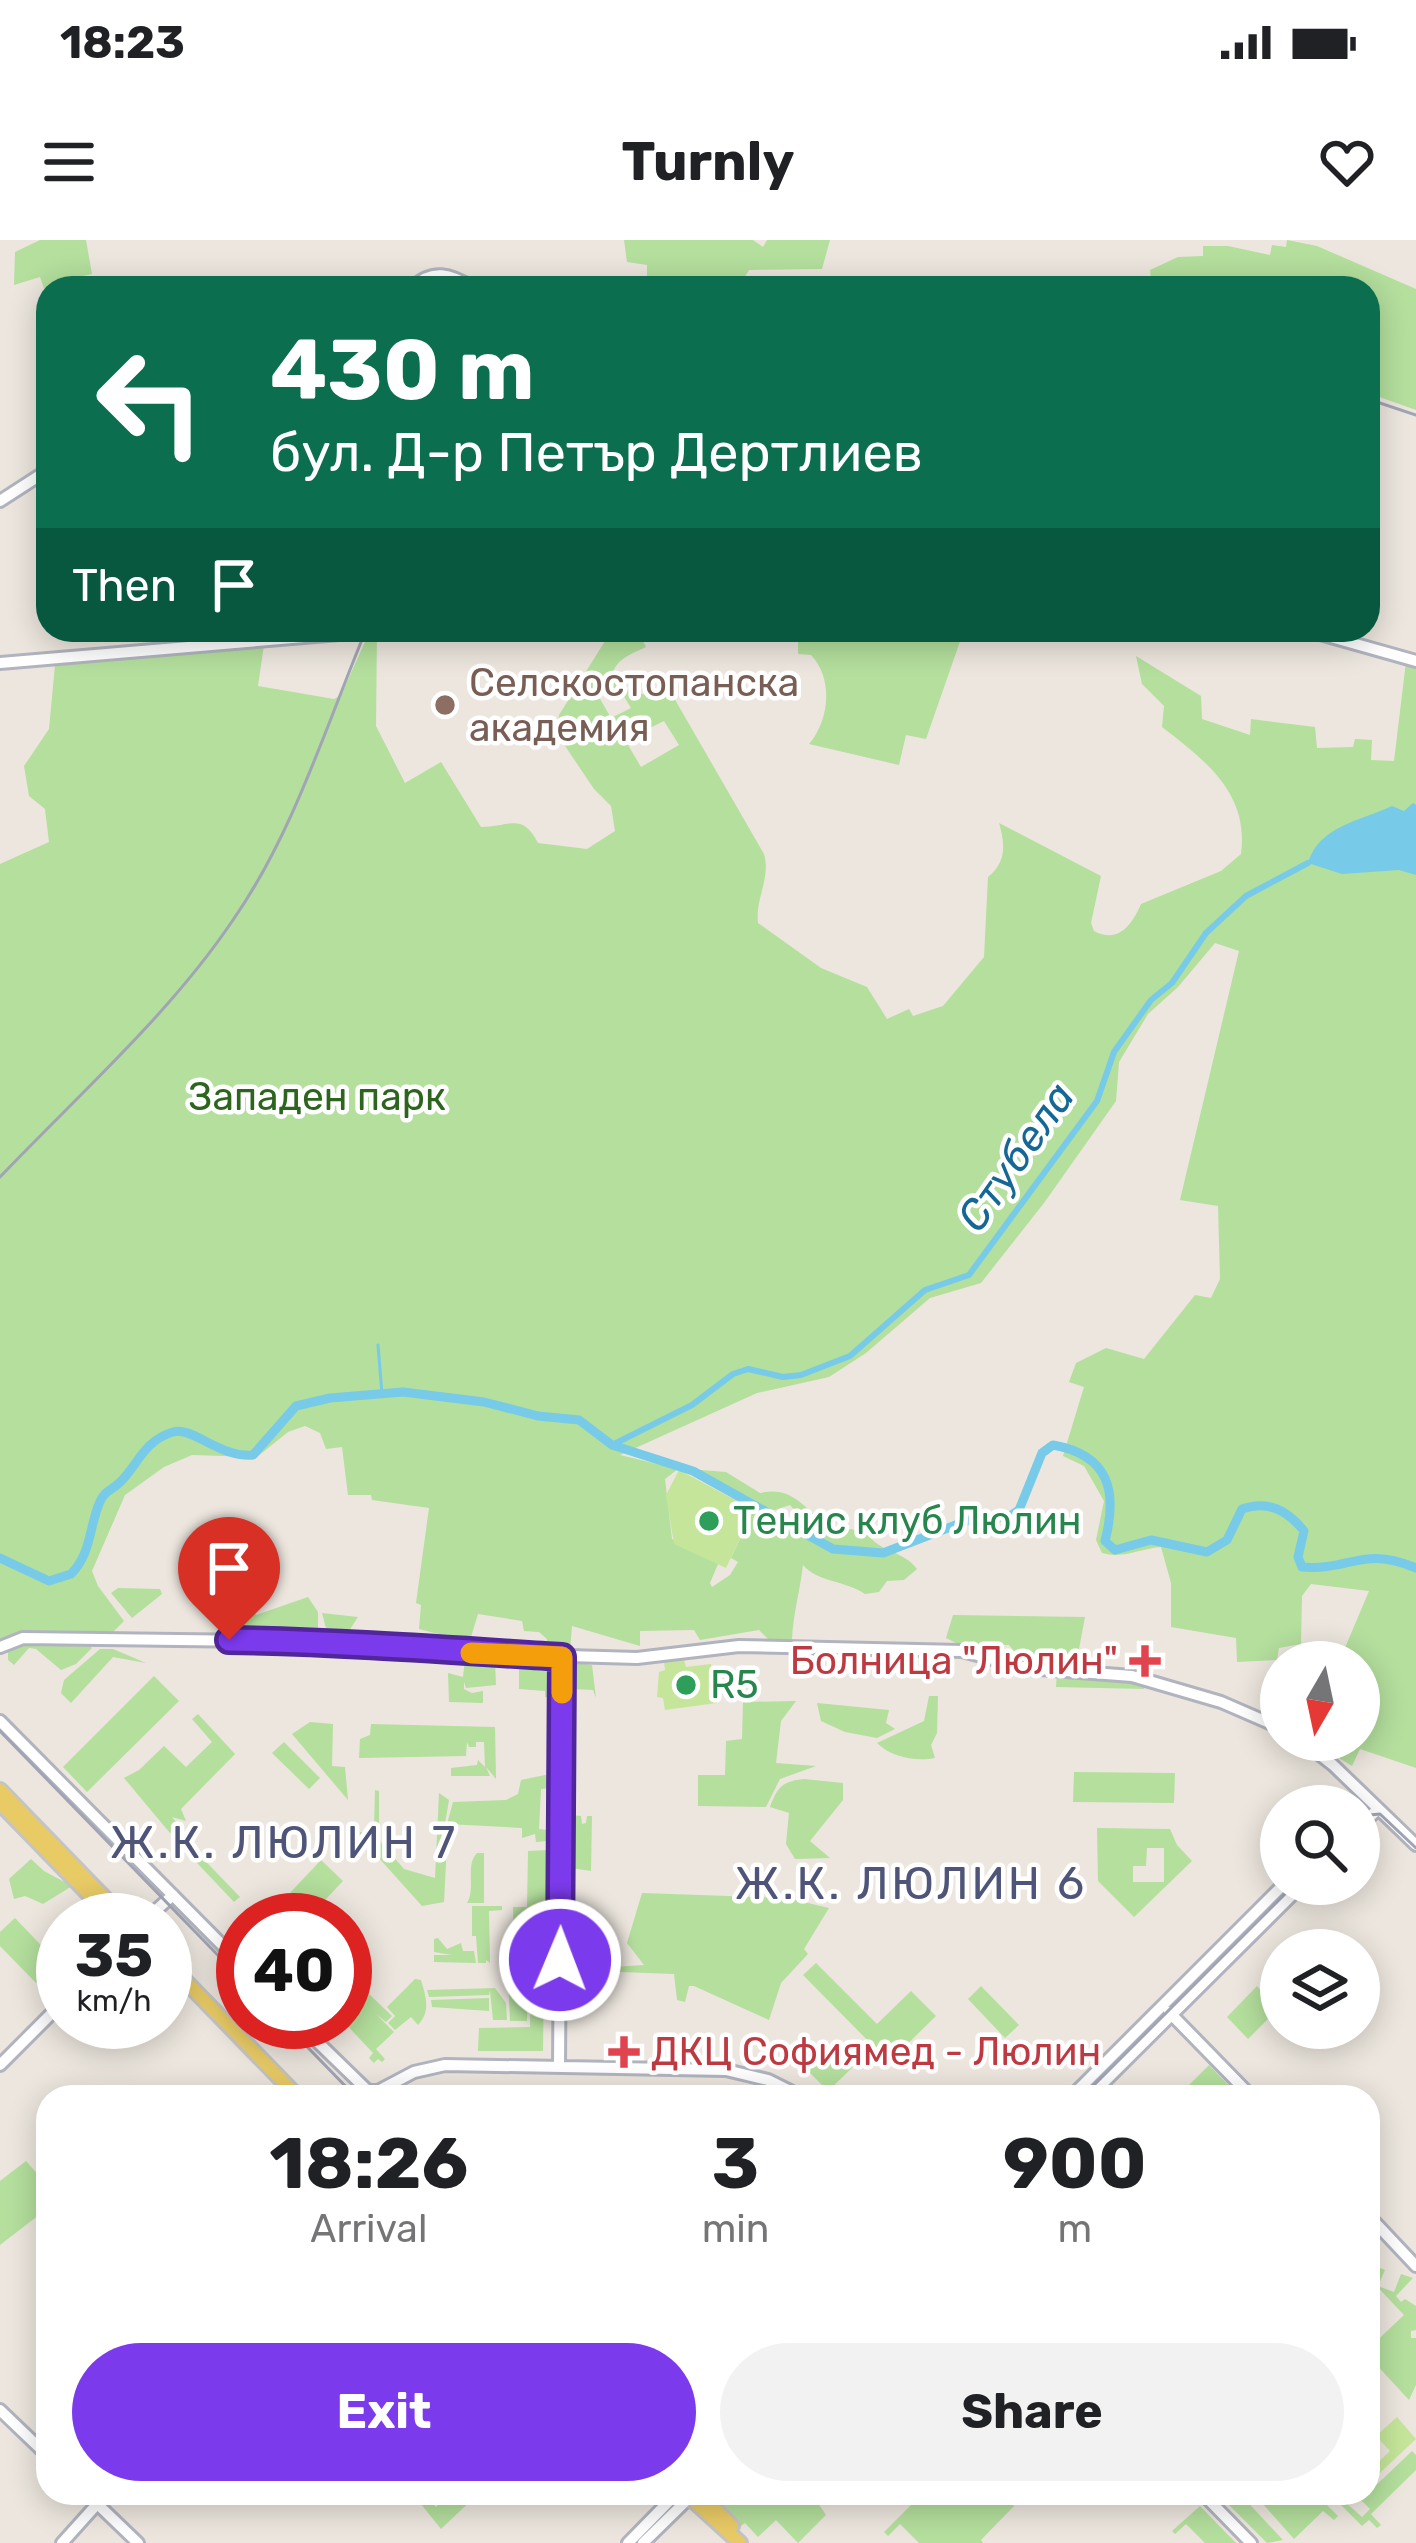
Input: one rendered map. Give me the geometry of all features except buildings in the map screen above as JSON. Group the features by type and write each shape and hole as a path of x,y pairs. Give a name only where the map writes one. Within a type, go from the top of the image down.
{"main road":[{"path":"0,1790 100,1893"},
{"path":"0,1803 88,1893"},
{"path":"192,1988 286,2085"},
{"path":"192,2000 274,2085"},
{"path":"701,2505 744,2543"}],"street":[{"path":"0,501 36,478"},
{"path":"0,663 213,642"},
{"path":"1349,642 1416,661"},
{"path":"0,1647 23,1638 396,1645 562,1657 637,1658 739,1646 962,1651 1027,1668 1132,1676 1260,1718"},
{"path":"559,2066 562,1657"},
{"path":"0,1720 171,1893"},
{"path":"1322,1761 1345,1785"},
{"path":"1380,1812 1416,1845"},
{"path":"1380,1813 1416,1855"},
{"path":"1100,2085 1264,1905"},
{"path":"1084,2085 1280,1905"},
{"path":"192,1914 216,1939"},
{"path":"1167,2010 1240,2085"},
{"path":"0,2065 36,2029"},
{"path":"325,2049 362,2085"},
{"path":"388,2085 438,2066 726,2070 778,2085"},
{"path":"1380,2228 1416,2266"},
{"path":"0,2410 36,2444"},
{"path":"62,2543 96,2505"},
{"path":"98,2505 138,2543"},
{"path":"628,2543 675,2505"},
{"path":"643,2543 679,2505"},
{"path":"1214,2505 1251,2543"}],"green space":[{"path":"40,240 86,240 92,274 36,276 14,285 15,252"},
{"path":"624,240 753,240 763,247 767,240 830,240 822,269 749,270 745,276 647,276 647,265 627,262"},
{"path":"1287,240 1317,246 1416,289 1416,410 1380,397 1380,276 1151,276 1150,270 1178,257 1203,256 1203,246 1270,255 1272,245 1286,247"},
{"name":"Западен парк","path":"365,642 377,642 376,726 405,783 441,762 481,827 521,824 538,843 587,849 615,831 611,806 557,734 559,715 604,642 644,642 646,647 619,662 612,680 658,699 662,687 670,691 764,854 758,923 821,968 867,987 887,1019 909,1009 913,1016 943,1006 984,957 988,877 1003,852 999,823 1101,876 1091,923 1094,931 1110,935 1123,930 1141,904 1221,871 1241,854 1242,832 1231,796 1208,766 1162,727 1164,706 1142,684 1136,656 1201,696 1202,719 1250,735 1251,719 1315,727 1317,748 1353,747 1355,739 1372,740 1371,760 1394,761 1406,662 1416,665 1416,1768 1380,1756 1380,1641 1348,1641 1369,1591 1311,1584 1302,1596 1301,1641 1260,1641 1260,1661 1237,1662 1236,1638 1171,1627 1171,1583 1161,1547 1102,1553 1096,1540 1104,1501 1084,1466 1063,1456 1084,1387 1069,1382 1076,1363 1106,1348 1144,1359 1195,1295 1211,1298 1220,1279 1218,1206 1180,1200 1239,951 1215,943 1148,1014 1119,1062 1116,1101 981,1283 930,1298 866,1353 829,1377 757,1393 620,1455 678,1469 665,1479 672,1539 718,1564 712,1587 730,1575 738,1562 731,1558 754,1510 790,1532 807,1532 808,1526 790,1505 772,1511 701,1470 726,1472 760,1493 793,1497 837,1535 850,1529 866,1532 917,1569 904,1580 887,1581 879,1592 865,1594 803,1565 792,1640 770,1641 759,1630 700,1640 694,1630 640,1631 640,1646 572,1626 570,1650 545,1650 547,1639 539,1632 524,1631 522,1621 478,1614 471,1637 483,1643 481,1649 445,1646 438,1634 419,1629 421,1605 416,1603 429,1508 372,1500 371,1495 348,1495 342,1447 326,1449 320,1433 305,1426 288,1432 257,1457 192,1455 164,1467 125,1495 92,1571 124,1621 109,1636 23,1635 0,1642 0,864 49,842 45,809 29,796 24,766 49,729 55,665 264,645 258,686 334,699 341,695","holes":["619,688 631,708 611,718 599,697","664,721 679,745 641,767 625,740"]},
{"path":"798,642 960,642 926,739 906,735 899,765 809,744 821,724 826,688 811,655 798,654"},
{"name":"Тенис клуб Люлин","path":"679,1470 754,1510 726,1568 674,1544 666,1495"},
{"path":"118,1588 160,1589 162,1594 132,1618 111,1593"},
{"path":"308,1597 318,1612 318,1638 235,1635 215,1605 248,1604 256,1615"},
{"path":"322,1613 358,1617 345,1637 328,1636"},
{"path":"953,1615 1085,1617 1076,1665 1031,1661 1009,1645 958,1644 946,1638"},
{"path":"21,1643 92,1648 76,1664 61,1670 29,1648 14,1665 8,1652"},
{"path":"100,1649 113,1649 146,1663 113,1657 71,1703 61,1693 64,1680"},
{"path":"465,1659 495,1662 496,1685 466,1688 464,1682 464,1689 472,1693 483,1691 483,1703 449,1702 448,1673 463,1677"},
{"name":"R5","path":"684,1659 686,1667 711,1664 717,1703 665,1710 663,1698 657,1697 659,1672 665,1670 664,1662"},
{"path":"519,1662 554,1665 555,1698 545,1697 545,1691 519,1689"},
{"path":"579,1663 592,1665 596,1698 593,1690 573,1689 573,1668"},
{"path":"1081,1672 1146,1683 1144,1689 1056,1687 1057,1673"},
{"path":"154,1676 179,1701 87,1792 63,1767"},
{"path":"929,1696 938,1696 937,1733 931,1745 935,1758 904,1757 877,1743 924,1721"},
{"path":"796,1701 781,1721 776,1763 816,1766 780,1779 766,1807 698,1806 698,1775 725,1775 726,1741 742,1739 743,1702"},
{"path":"817,1703 889,1710 886,1723 895,1729 877,1738 845,1732 821,1721"},
{"path":"198,1714 235,1754 181,1809 186,1821 172,1817 180,1827 170,1833 124,1778 164,1746 186,1767 212,1742 192,1719"},
{"path":"310,1722 333,1724 332,1766 345,1767 348,1800 292,1734"},
{"path":"371,1724 495,1727 496,1779 486,1767 490,1776 451,1776 451,1768 477,1765 478,1760 485,1767 484,1742 469,1747 467,1742 466,1756 359,1758 360,1739 370,1735"},
{"path":"284,1742 320,1778 309,1789 272,1753"},
{"path":"1074,1772 1175,1773 1174,1803 1073,1802"},
{"path":"552,1776 551,1788 541,1789 539,1829 548,1830 547,1841 536,1842 535,1834 522,1838 522,1828 447,1824 453,1802 506,1800 518,1794 521,1780"},
{"path":"804,1779 843,1783 843,1800 810,1841 830,1858 795,1859 786,1844 789,1813 770,1807 782,1786"},
{"path":"375,1790 379,1791 379,1840 404,1869 435,1878 439,1793 449,1800 443,1836 447,1844 444,1902 422,1906 360,1837 360,1832 374,1832"},
{"path":"571,1815 581,1816 582,1824 592,1816 591,1871 571,1868"},
{"path":"1097,1828 1170,1829 1192,1861 1134,1917 1098,1881","holes":["1147,1848 1164,1848 1164,1882 1133,1882 1133,1866 1146,1866"]},
{"path":"186,1841 236,1893 225,1893 181,1846"},
{"path":"548,1850 552,1959 514,1959 513,1907 527,1907 528,1851"},
{"path":"484,1853 484,1903 467,1903 473,1858"},
{"path":"31,1859 72,1886 61,1893 36,1893 36,1901 25,1896 14,1899 9,1879"},
{"path":"321,1860 343,1881 332,1893 290,1893"},
{"path":"642,1893 787,1898 829,1908 804,1949 808,1954 781,1983 769,2020 694,1986 689,1986 685,2002 677,2000 674,1974 593,1971 580,1975 576,1987 568,1987 567,1970 644,1965 627,1943"},
{"path":"472,1906 502,1906 502,1910 489,1911 490,1963 478,1963"},
{"path":"15,1918 36,1940 36,1983 0,1946 0,1932"},
{"path":"438,1938 447,1949 461,1943 463,1951 474,1951 476,1963 434,1962 434,1955 452,1955 434,1952"},
{"path":"816,1963 877,2024 911,1991 936,2016 889,2062 803,1975"},
{"path":"513,1970 528,1971 527,2021 510,2021 508,1976"},
{"path":"531,1971 544,1971 543,2051 478,2051 479,2028 530,2027"},
{"path":"415,1979 423,1986 425,2014 418,2025 411,2017 395,2030 388,2023 395,2016 387,2007"},
{"path":"981,1986 1019,2025 1005,2038 968,1999"},
{"path":"1257,1986 1260,2027 1248,2039 1227,2017"},
{"path":"495,1988 506,2003 507,2020 493,2020 490,1991 489,1995 429,1997 427,1990"},
{"path":"372,1997 392,2016 386,2022 376,2014 394,2032 376,2049 385,2059 382,2062 369,2058 373,2053 369,2049"},
{"path":"489,1998 489,2011 432,2007 431,2000"},
{"path":"833,2046 854,2066 834,2085 822,2085 808,2071"},
{"path":"1209,2065 1228,2085 1189,2085"},
{"path":"26,2161 36,2172 36,2217 0,2245 0,2181"},
{"path":"1401,2274 1413,2278 1396,2296 1416,2306 1416,2330 1411,2331 1411,2338 1416,2338 1416,2385 1409,2400 1380,2369 1380,2338 1404,2315 1380,2290 1394,2292"},
{"path":"1397,2417 1416,2439 1380,2473 1380,2461 1390,2451 1380,2440 1380,2432"},
{"path":"1412,2451 1416,2455 1416,2470 1371,2514 1381,2525 1377,2528 1369,2520 1362,2526 1341,2505 1348,2505 1362,2517 1370,2509 1366,2505 1380,2505 1380,2482"},
{"path":"422,2505 466,2505 441,2529"},
{"path":"721,2505 819,2505 826,2515 798,2543 776,2520 758,2537 745,2523 741,2526"},
{"path":"911,2505 1014,2506 983,2543 919,2543 900,2524 888,2536 884,2532"},
{"path":"1229,2505 1250,2505 1283,2540 1267,2543"},
{"path":"1264,2505 1327,2505 1338,2516 1334,2520 1323,2511 1294,2539"},
{"path":"1200,2506 1236,2543 1205,2543 1186,2524 1175,2534 1172,2531"}],"water":[{"path":"1413,803 1416,875 1399,870 1342,874 1308,863 1321,841 1342,826 1392,806 1404,811"}],"waterway":[{"name":"Стубела","path":"612,1445 692,1405 733,1374 748,1369 783,1377 801,1375 850,1356 925,1290 969,1275 1097,1101 1114,1052 1151,1000 1172,983 1206,933 1246,896 1308,863"},
{"path":"378,1345 382,1394"},
{"path":"0,1558 49,1581 71,1574 86,1549 103,1497 163,1436 181,1431 229,1452 253,1455 296,1406 403,1392 579,1420 612,1445 693,1471 833,1549 883,1553 966,1521 1010,1516 1019,1510 1042,1453 1053,1445 1087,1457 1105,1478 1110,1506 1105,1541 1115,1550 1151,1540 1207,1552 1227,1540 1242,1509 1269,1506 1284,1512 1304,1531 1298,1557 1302,1567 1383,1559 1416,1568"}],"tram line":[{"path":"0,1731 216,1953"},
{"path":"1380,1814 1416,1848"},
{"path":"1094,2085 1274,1905"},
{"path":"309,2049 344,2085"}],"railway":[{"path":"1380,403 1416,415"},
{"path":"0,1177 152,1021 233,920 291,816 361,642"}],"slow traffic":[{"path":"471,1653 562,1657 562,1693"}],"place":[{"name":"Селскостопанска академия","path":"445,705"},
{"name":"Тенис клуб Люлин","path":"709,1521"},
{"name":"Болница \"Люлин\"","path":"1145,1661"},
{"name":"R5","path":"686,1685"},
{"name":"ДКЦ Софиямед - Люлин","path":"624,2052"}],"district":[{"name":"Ж.К. ЛЮЛИН 7","path":"284,1842"},
{"name":"Ж.К. ЛЮЛИН 6","path":"911,1883"}],"route":[{"path":"229,1640 562,1657 560,1960"}]}
